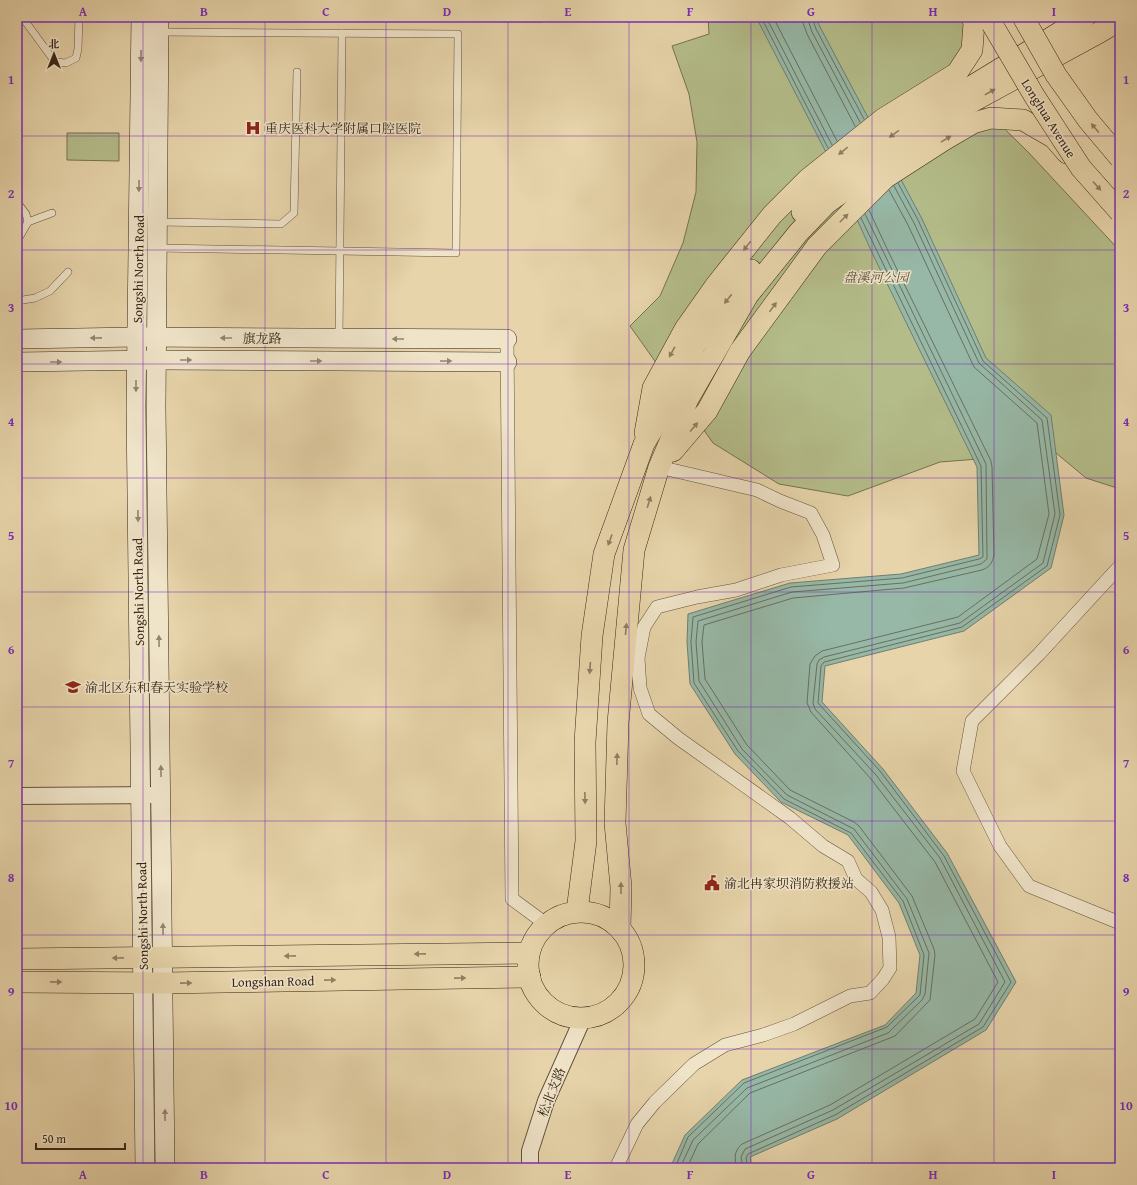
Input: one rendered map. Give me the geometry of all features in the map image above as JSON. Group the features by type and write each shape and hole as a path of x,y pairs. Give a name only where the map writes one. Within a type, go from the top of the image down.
{"main road":[{"name":"Songshi North Road","path":"141,17 137,361 145,1168"},
{"path":"620,927 621,887 615,823 618,723 634,550 659,467 688,399 787,224 808,179 883,119 957,73 972,50 974,23 972,17"},
{"path":"1023,17 1056,75 1088,120 1120,158"},
{"path":"953,104 1085,17"},
{"path":"577,911 586,841 585,742 592,636 604,554 644,444 671,398 695,345 726,300 787,224 821,189 897,132 1100,32 1120,20"},
{"name":"Longhua Avenue","path":"990,21 1035,97 1081,168 1120,212"},
{"name":"Songshi North Road","path":"159,24 156,407 164,958 165,1168"},
{"path":"659,467 707,411 740,351 817,246 885,178 944,140 974,123 991,118 1024,120 1054,138 1081,168"},
{"name":"旗龙路","path":"17,339 137,337 507,339"},
{"path":"17,362 157,360 507,362"},
{"path":"577,911 593,913 607,918 620,927 630,942 634,959 634,976 627,993 615,1006 600,1015 583,1018 564,1015 548,1006 536,993 530,977 528,964 529,953 535,937 546,924 561,916 577,911"},
{"name":"Longshan Road","path":"17,959 529,953"},
{"name":"Longshan Road","path":"17,982 164,983 530,977"}],"street":[{"path":"507,339 512,899 546,924"},
{"path":"616,1168 637,1124 655,1102 694,1064 725,1045 763,1036 794,1024 850,996 870,993 883,979 890,968 889,937 882,910 871,892 856,879 848,861 823,846 790,818 690,748 660,724 649,714 640,688 638,658 644,627 657,607 697,597 736,590 781,575 833,565 823,535 811,512 780,501 757,490 659,467"},
{"path":"1120,566 1039,654 972,721 963,770 1000,846 1029,886 1120,923"},
{"path":"17,796 161,795"},
{"name":"松北支路","path":"530,1168 530,1152 546,1101 583,1018"}],"lane":[{"path":"22,17 55,62 66,63 76,58 78,49 78,17"},
{"path":"157,248 456,252 458,34 342,33 159,24"},
{"path":"339,338 342,33"},
{"path":"158,222 281,224 294,213 297,72"},
{"path":"17,202 26,214 28,222"},
{"path":"17,236 20,236 28,222 52,213"},
{"path":"17,301 35,298 50,291 68,272"}],"green space":[{"path":"172,17 546,17 542,22"},
{"name":"盘溪河公园","path":"708,17 965,17 962,49 955,60 945,70 1029,153 1120,251 1120,489 1086,478 1056,453 940,462 848,496 779,484 713,443 630,326 660,296 683,243 696,192 697,142 689,94 672,46 709,34"},
{"path":"67,133 119,133 119,161 67,160"}],"water":[{"path":"756,17 816,17 922,219 986,358 1051,415 1064,515 1051,568 964,631 825,666 822,702 883,769 947,853 1016,982 986,1030 837,1119 750,1157 752,1168 670,1168 685,1135 742,1080 885,1025 916,993 920,955 899,903 848,835 781,802 735,754 690,684 687,642 688,614 790,583 901,574 979,555 977,467 875,259 829,158"}],"place":[{"name":"重庆医科大学附属口腔医院","path":"253,128"},
{"name":"渝北区东和春天实验学校","path":"73,687"},
{"name":"渝北冉家坝消防救援站","path":"712,883"}]}
